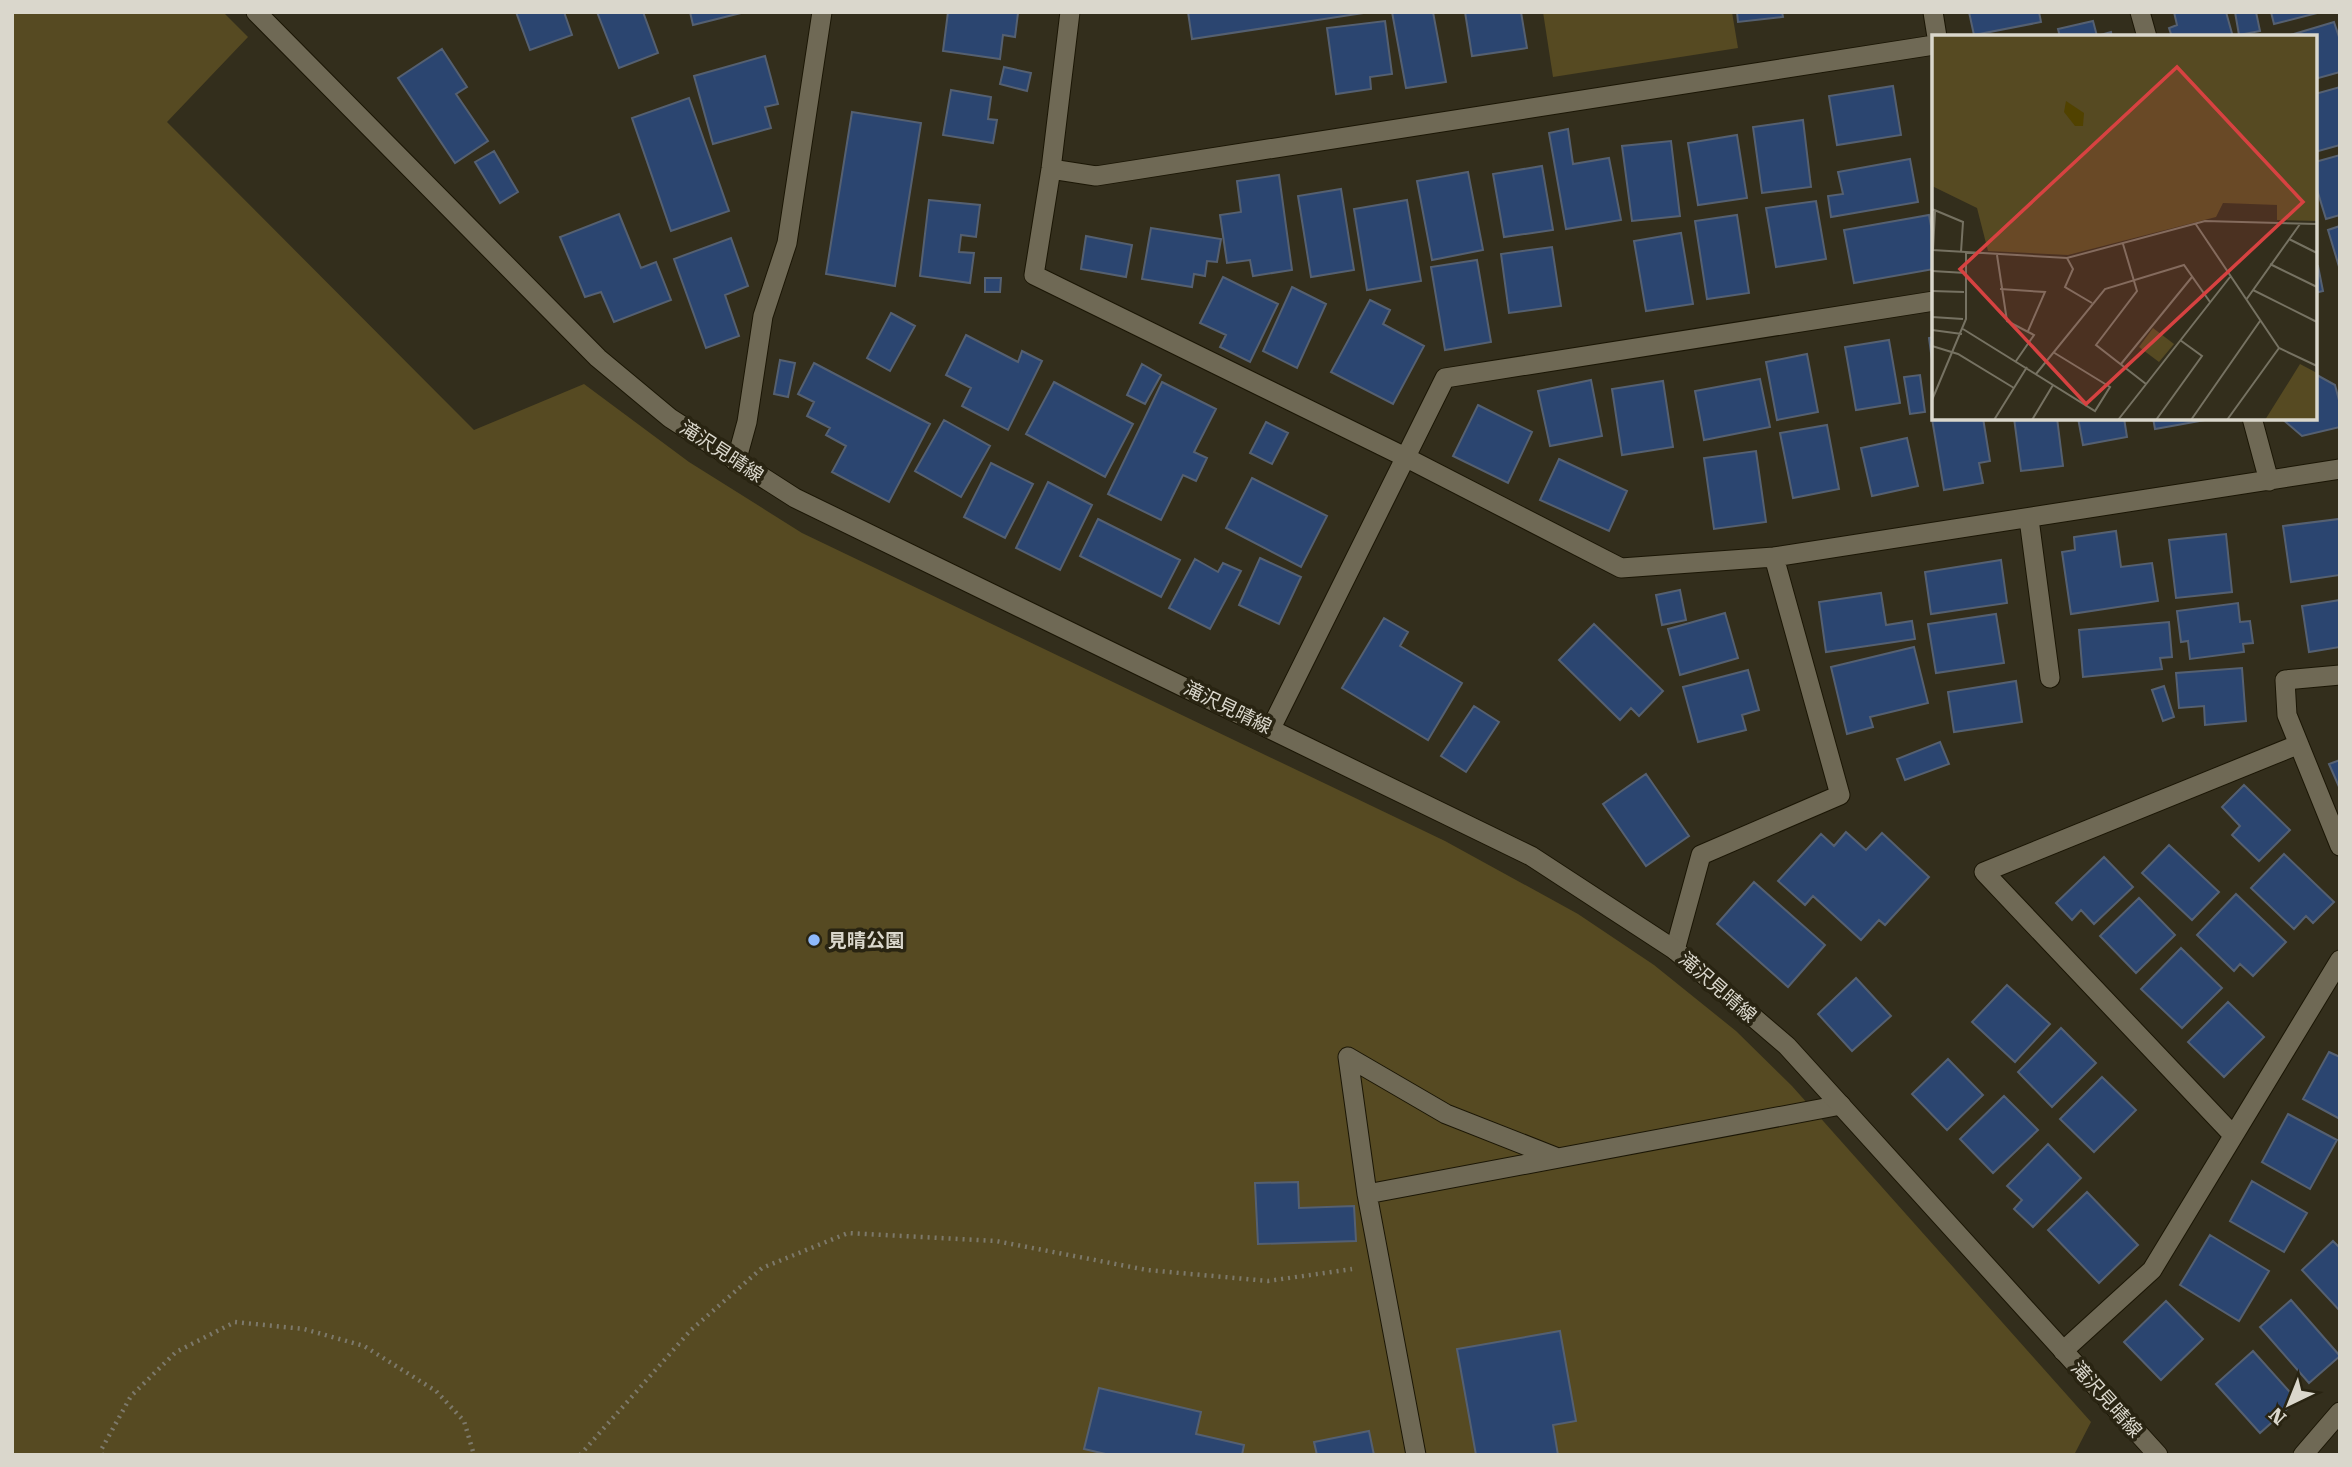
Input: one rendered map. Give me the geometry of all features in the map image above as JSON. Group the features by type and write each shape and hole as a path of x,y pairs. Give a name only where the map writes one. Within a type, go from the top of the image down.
{"street":[{"name":"滝沢見晴線","path":"256,12 598,358 670,418 736,462 795,498 1531,856 1675,950 1787,1046 2158,1455"},
{"path":"736,462 747,422 763,316 787,243 822,12"},
{"path":"1070,12 1051,169 1034,275 1405,457 1620,568 1774,557 2340,469"},
{"path":"1933,12 1937,35"},
{"path":"2140,12 2146,35"},
{"path":"1051,169 1096,176 1932,45"},
{"path":"1271,728 1445,378 1932,301"},
{"path":"2253,420 2269,481"},
{"path":"2029,519 2050,678"},
{"path":"1675,950 1701,855 1840,795 1774,557"},
{"path":"2340,675 2285,680 2287,715 2340,846"},
{"path":"2233,1135 1984,872 2297,745"},
{"path":"2063,1350 2152,1270 2340,960"},
{"path":"1416,1455 1367,1194 1348,1057 1446,1114 1559,1158"},
{"path":"1367,1194 1841,1105"},
{"path":"2302,1455 2340,1412"}],"path":[{"path":"580,1455 691,1330 762,1268 848,1233 996,1241 1147,1270 1268,1281 1380,1265"},
{"path":"102,1455 101,1450 131,1396 176,1352 235,1322 304,1329 365,1346 436,1391 464,1421 474,1455"}],"shaded area":[{"name":"見晴公園","path":"12,12 223,12 248,37 167,122 474,430 584,384 689,462 802,533 1445,841 1578,914 1654,965 1736,1031 1792,1086 2091,1422 2074,1455 12,1455"},
{"path":"1543,12 1732,12 1738,48 1553,77"}],"building":[{"path":"516,12 564,12 572,35 530,50"},
{"path":"597,12 643,12 658,53 619,68"},
{"path":"690,12 745,12 693,25"},
{"path":"948,12 1018,13 1015,37 1003,35 1000,59 943,51"},
{"path":"1188,12 1370,12 1192,39"},
{"path":"1392,12 1433,12 1446,82 1406,88"},
{"path":"1465,12 1521,12 1527,48 1472,56"},
{"path":"1737,12 1782,12 1783,17 1738,22"},
{"path":"1969,12 2039,12 2041,22 1974,35"},
{"path":"2174,12 2226,12 2232,35 2171,35 2169,28 2177,25"},
{"path":"2235,12 2256,12 2260,31 2239,35"},
{"path":"2271,12 2321,12 2274,24"},
{"path":"1385,21 1392,74 1370,77 1371,89 1336,94 1327,28"},
{"path":"2093,21 2097,35 2060,35 2058,29"},
{"path":"2334,22 2340,40 2340,72 2317,78 2317,35 2291,35"},
{"path":"442,49 467,87 456,94 488,141 455,163 398,78"},
{"path":"765,56 778,104 765,107 771,128 713,144 694,76"},
{"path":"1004,67 1031,73 1027,91 1000,84"},
{"path":"1893,86 1901,135 1837,145 1829,96"},
{"path":"2340,87 2340,145 2317,151 2317,93"},
{"path":"951,90 991,97 988,119 997,120 993,143 943,135"},
{"path":"689,98 729,211 671,231 632,118"},
{"path":"852,112 921,123 895,286 826,274"},
{"path":"1803,120 1811,187 1762,193 1753,127"},
{"path":"1568,129 1573,164 1609,158 1621,220 1566,229 1549,133"},
{"path":"1737,135 1747,198 1698,205 1688,143"},
{"path":"1671,141 1680,216 1632,221 1622,146"},
{"path":"494,151 518,192 500,203 475,162"},
{"path":"2340,155 2340,215 2326,219 2317,190 2317,161"},
{"path":"1910,159 1918,202 1831,217 1828,196 1843,194 1838,172"},
{"path":"1542,166 1553,230 1504,237 1493,174"},
{"path":"1468,172 1483,250 1432,260 1417,181"},
{"path":"1279,175 1292,270 1253,276 1250,260 1227,263 1220,215 1241,212 1237,181"},
{"path":"1341,189 1354,270 1311,277 1298,196"},
{"path":"929,200 980,205 976,237 961,235 959,252 974,253 970,283 920,276"},
{"path":"1407,200 1421,281 1367,290 1354,209"},
{"path":"1816,201 1826,259 1776,267 1766,208"},
{"path":"619,214 641,268 656,262 671,300 614,322 601,292 585,297 560,237"},
{"path":"1737,215 1749,293 1707,299 1695,221"},
{"path":"1929,215 1932,231 1932,269 1854,283 1844,230"},
{"path":"2340,226 2340,270 2328,230"},
{"path":"1151,228 1221,239 1217,262 1207,261 1205,276 1194,274 1192,287 1142,279"},
{"path":"1681,233 1693,304 1646,311 1634,241"},
{"path":"1086,236 1132,245 1126,277 1081,269"},
{"path":"731,238 748,286 725,295 739,336 706,348 674,259"},
{"path":"1552,247 1561,306 1509,313 1501,254"},
{"path":"1477,260 1491,342 1445,350 1431,267"},
{"path":"2317,266 2318,266 2323,291 2317,292"},
{"path":"1223,277 1278,304 1250,362 1220,347 1226,335 1200,323"},
{"path":"985,278 1001,278 1000,292 985,292"},
{"path":"1292,287 1326,304 1297,368 1263,351"},
{"path":"1370,300 1390,310 1383,324 1424,346 1393,404 1331,372"},
{"path":"891,313 915,326 890,371 867,358"},
{"path":"966,335 1018,362 1022,351 1042,361 1008,430 962,406 971,388 946,375"},
{"path":"1932,337 1932,360 1929,338"},
{"path":"1889,340 1900,403 1856,410 1845,347"},
{"path":"1807,354 1818,412 1777,420 1766,362"},
{"path":"780,360 795,363 788,397 774,394"},
{"path":"814,363 930,424 889,502 832,472 846,446 826,435 830,428 807,416 814,402 798,394"},
{"path":"1142,364 1161,375 1145,404 1127,395"},
{"path":"1920,375 1925,412 1910,414 1904,377"},
{"path":"2317,375 2335,385 2340,404 2340,427 2302,436 2283,420 2317,420"},
{"path":"1760,379 1770,427 1704,440 1695,391"},
{"path":"1591,380 1602,436 1550,446 1538,391"},
{"path":"1663,381 1673,447 1622,455 1612,389"},
{"path":"1054,382 1133,424 1105,477 1026,434"},
{"path":"1162,382 1216,409 1194,452 1207,458 1196,481 1183,475 1161,520 1108,494"},
{"path":"1478,405 1532,432 1508,483 1453,456"},
{"path":"944,420 990,446 961,497 915,471"},
{"path":"1932,420 1983,420 1990,461 1979,463 1983,483 1944,490"},
{"path":"2014,420 2057,420 2063,466 2021,471"},
{"path":"2078,420 2124,420 2127,437 2083,445"},
{"path":"2153,420 2205,420 2155,429"},
{"path":"1266,422 1288,433 1272,464 1250,453"},
{"path":"1827,425 1839,489 1793,498 1780,433"},
{"path":"1907,438 1918,486 1872,496 1861,448"},
{"path":"1756,451 1766,522 1714,529 1704,458"},
{"path":"1559,459 1627,491 1609,531 1540,500"},
{"path":"991,463 1033,484 1005,538 964,517"},
{"path":"1252,478 1327,516 1301,567 1226,528"},
{"path":"1048,482 1092,505 1060,570 1016,548"},
{"path":"1098,519 1180,560 1161,597 1080,556"},
{"path":"2339,519 2340,575 2291,582 2283,526"},
{"path":"2116,531 2121,567 2152,563 2158,601 2071,614 2062,552 2075,550 2074,537"},
{"path":"2226,534 2232,592 2176,598 2169,540"},
{"path":"1260,558 1301,577 1279,624 1239,605"},
{"path":"1195,559 1218,572 1223,563 1241,571 1210,629 1169,608"},
{"path":"2001,560 2007,603 1931,614 1925,572"},
{"path":"1680,590 1686,620 1662,625 1656,595"},
{"path":"1881,593 1886,625 1912,621 1915,639 1826,652 1819,602"},
{"path":"2340,600 2340,647 2309,652 2302,606"},
{"path":"2238,603 2240,622 2250,621 2253,643 2243,644 2244,652 2190,659 2188,641 2181,642 2177,611"},
{"path":"1725,613 1738,658 1680,675 1668,629"},
{"path":"1996,614 2004,663 1936,673 1928,624"},
{"path":"1384,618 1408,632 1400,646 1462,683 1428,740 1342,688"},
{"path":"2169,622 2172,657 2160,658 2162,669 2083,677 2079,630"},
{"path":"1594,624 1663,691 1639,716 1631,708 1620,720 1559,660"},
{"path":"1914,647 1928,703 1870,717 1873,727 1847,734 1831,667"},
{"path":"2242,668 2246,721 2205,725 2204,706 2179,708 2176,673"},
{"path":"1748,670 1759,710 1742,715 1746,730 1698,742 1683,687"},
{"path":"2016,681 2022,722 1954,732 1948,692"},
{"path":"2164,686 2174,717 2163,721 2152,690"},
{"path":"1474,706 1499,722 1466,772 1441,756"},
{"path":"1940,742 1949,764 1905,780 1897,759"},
{"path":"2340,760 2340,789 2329,764"},
{"path":"1646,774 1689,836 1646,866 1603,804"},
{"path":"2244,785 2290,830 2259,861 2232,835 2240,826 2222,807"},
{"path":"1846,832 1866,850 1882,833 1929,877 1885,925 1879,920 1861,940 1813,896 1805,905 1778,881 1821,834 1834,846"},
{"path":"2169,845 2219,892 2192,920 2142,873"},
{"path":"2284,854 2334,902 2313,923 2306,916 2294,929 2251,888"},
{"path":"2104,857 2133,887 2094,924 2081,910 2072,920 2056,903"},
{"path":"1754,882 1825,945 1788,987 1717,924"},
{"path":"2236,894 2286,942 2253,976 2240,964 2234,971 2197,935"},
{"path":"2139,898 2175,935 2136,973 2100,936"},
{"path":"2181,948 2222,988 2182,1028 2141,989"},
{"path":"1856,978 1891,1016 1852,1051 1818,1014"},
{"path":"2007,985 2050,1024 2015,1062 1972,1022"},
{"path":"2228,1002 2264,1037 2224,1077 2188,1042"},
{"path":"2061,1028 2096,1063 2052,1107 2018,1072"},
{"path":"2329,1052 2340,1057 2340,1119 2303,1099"},
{"path":"1948,1059 1983,1095 1947,1130 1912,1094"},
{"path":"2102,1077 2136,1110 2094,1152 2060,1119"},
{"path":"2004,1096 2038,1130 1993,1173 1960,1139"},
{"path":"2288,1114 2337,1140 2310,1189 2262,1162"},
{"path":"2048,1144 2081,1178 2033,1227 2014,1209 2022,1200 2007,1186"},
{"path":"2252,1181 2307,1213 2284,1252 2230,1221"},
{"path":"1298,1182 1299,1208 1354,1206 1356,1241 1258,1244 1255,1183"},
{"path":"2087,1192 2138,1245 2099,1283 2048,1230"},
{"path":"2210,1235 2269,1271 2239,1321 2180,1285"},
{"path":"2333,1241 2340,1248 2340,1311 2302,1270"},
{"path":"2291,1300 2340,1356 2309,1383 2260,1327"},
{"path":"2166,1301 2203,1339 2161,1380 2124,1342"},
{"path":"1560,1331 1576,1421 1553,1425 1558,1455 1476,1455 1457,1349"},
{"path":"2253,1351 2297,1400 2260,1433 2216,1384"},
{"path":"1099,1388 1201,1412 1196,1434 1244,1445 1242,1455 1110,1455 1084,1449"},
{"path":"1369,1431 1374,1455 1317,1455 1314,1442"}],"place":[{"name":"見晴公園","path":"814,940"}]}
